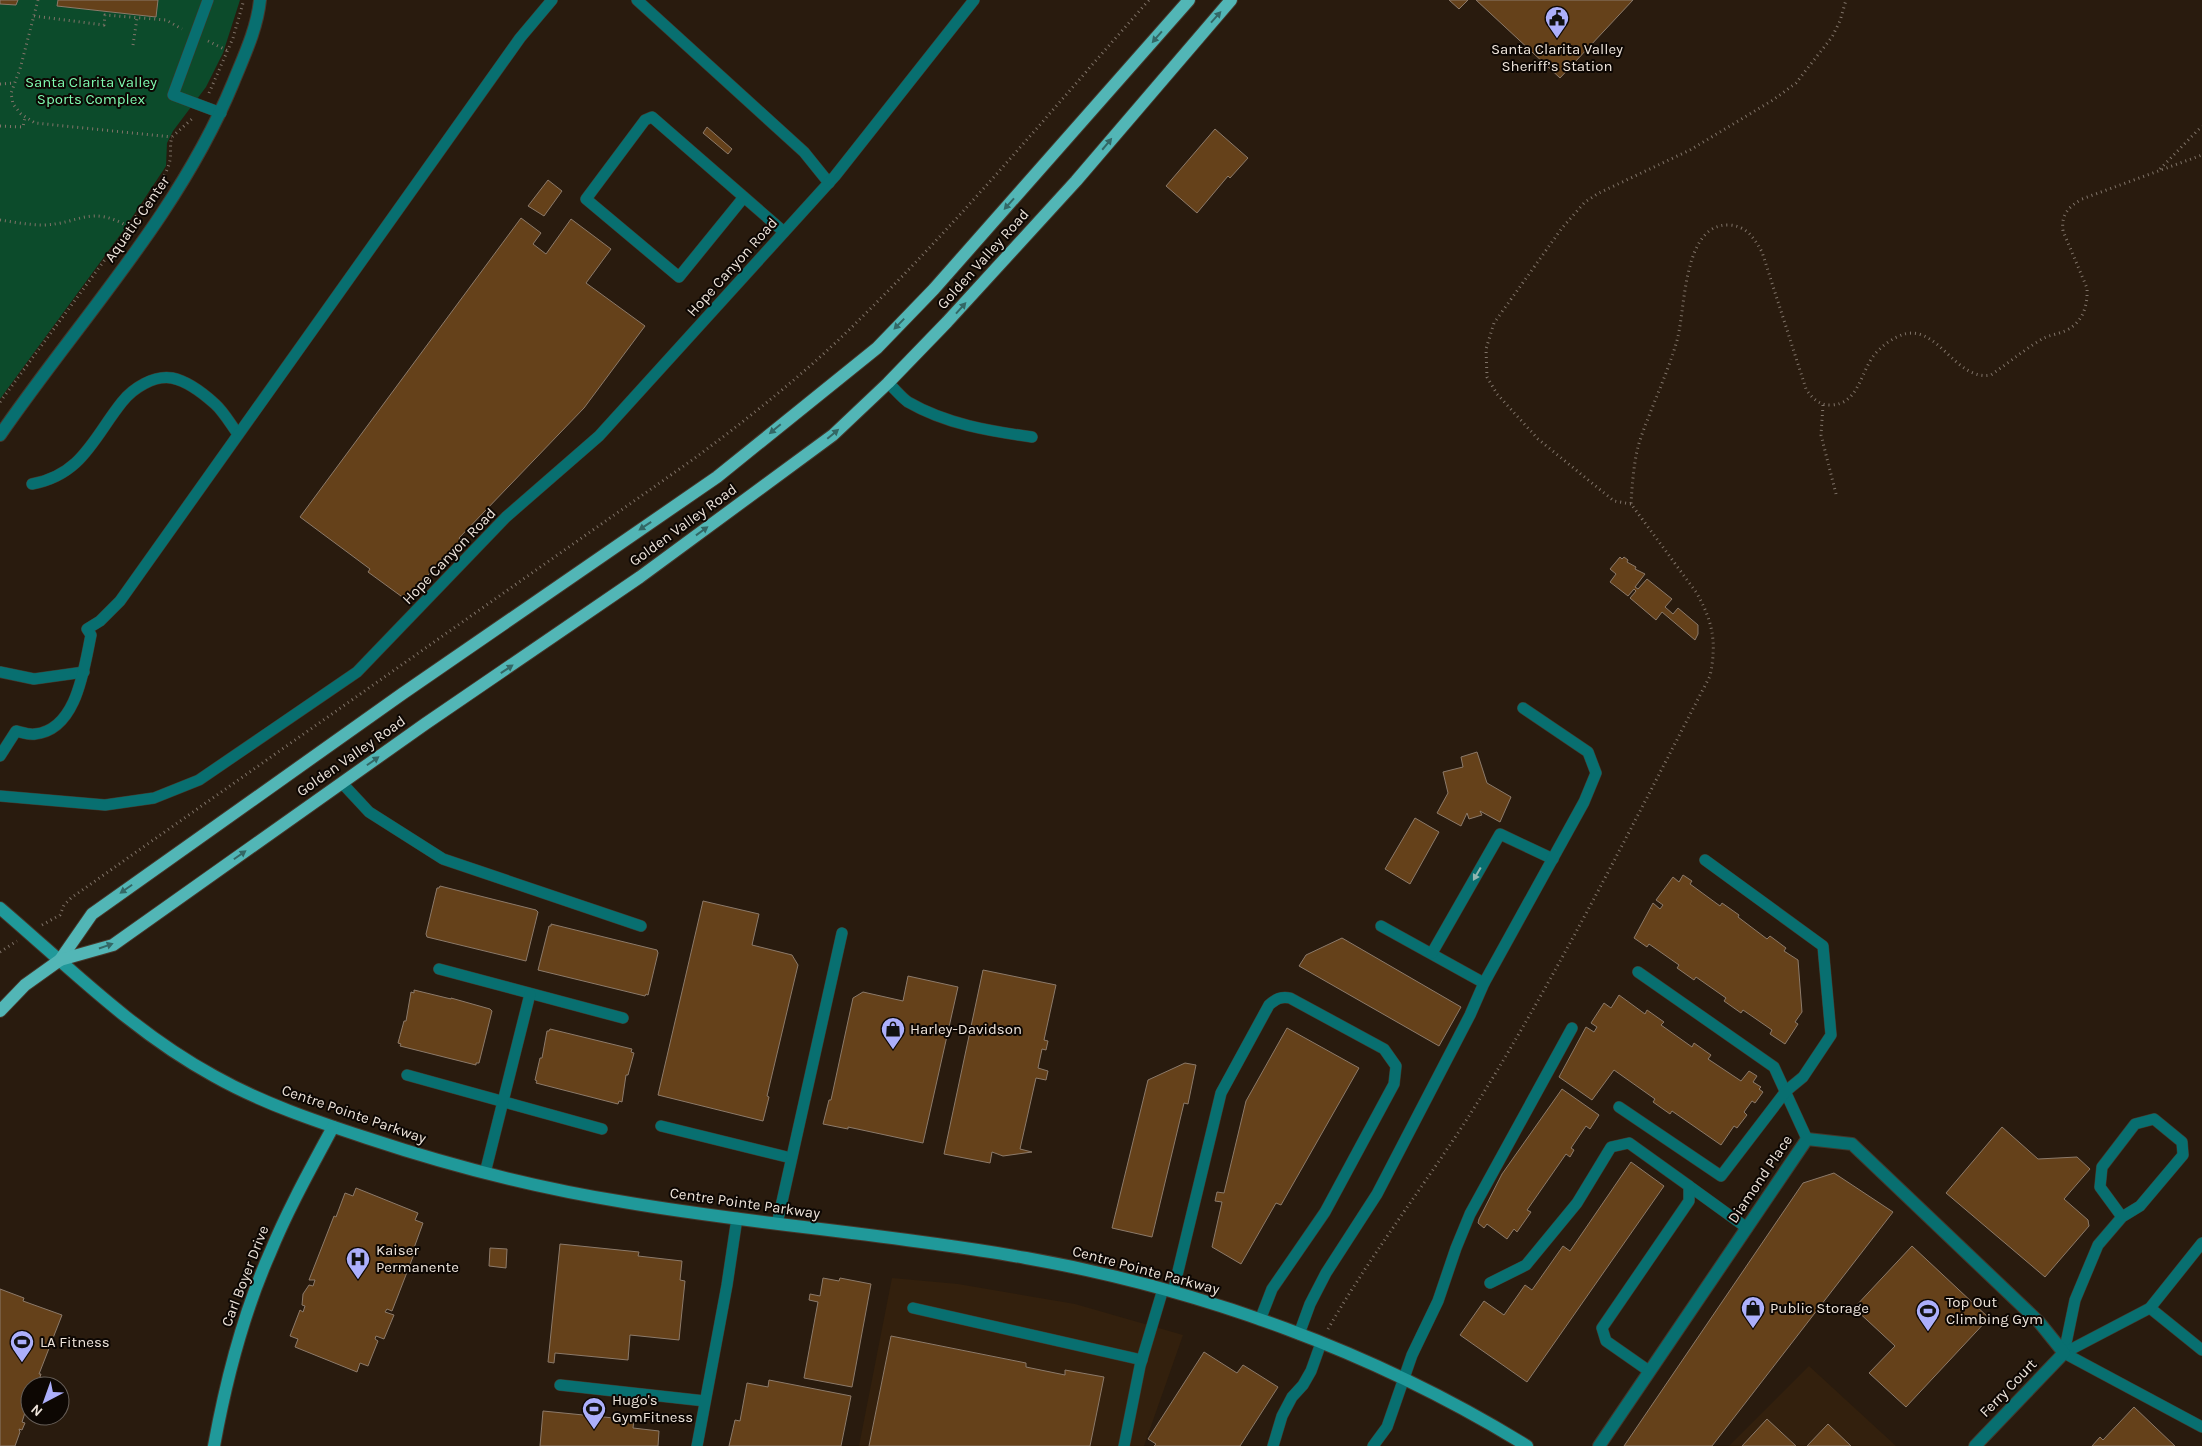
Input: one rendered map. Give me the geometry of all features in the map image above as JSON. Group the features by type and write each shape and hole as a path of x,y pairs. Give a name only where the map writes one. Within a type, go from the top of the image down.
{"main road":[{"name":"Golden Valley Road","path":"0,1011 25,985 60,960 92,914 362,722 717,477 877,348 934,289 1189,0"},
{"name":"Golden Valley Road","path":"60,960 113,945 342,783 648,571 833,435 948,322 1076,181 1231,0"}],"street":[{"name":"Aquatic Center","path":"0,435 170,205 221,113 248,46 260,0"},
{"name":"Centre Pointe Parkway","path":"0,908 108,1004 178,1055 254,1096 334,1127 390,1146 485,1172 623,1202 1020,1256 1101,1273 1168,1290 1260,1320 1321,1343 1449,1402 1527,1446"},
{"name":"Carl Boyer Drive","path":"214,1446 234,1356 256,1287 284,1221 334,1127"},
{"name":"Diamond Place","path":"1599,1446 1807,1139 1852,1144 2039,1322 2064,1353"},
{"name":"Ferry Court","path":"1975,1446 2064,1353"}],"lane":[{"path":"208,0 173,95 221,113"},
{"path":"0,756 16,731 35,734 55,727 72,707 84,672 91,636 87,629 100,621 120,601 520,38 552,0"},
{"path":"637,0 832,179"},
{"name":"Hope Canyon Road","path":"0,796 105,805 154,798 199,780 357,672 506,517 599,436 832,179 974,0"},
{"path":"744,197 679,277 586,199 645,120 652,117 744,197 784,232"},
{"path":"32,484 44,482 70,470 92,446 123,400 147,381 172,378 197,389 216,405 238,434"},
{"path":"888,383 907,401 939,417 988,431 1032,436"},
{"path":"0,672 34,679 84,672"},
{"path":"1299,1334 1310,1304 1326,1273 1377,1194 1466,1023 1484,983 1584,802 1596,773 1588,752 1523,708"},
{"path":"342,783 369,812 443,859 641,926"},
{"path":"1432,953 1500,834 1553,859"},
{"path":"1619,1107 1721,1176 1786,1090 1803,1076 1831,1034 1823,946 1705,860"},
{"path":"1381,926 1484,983"},
{"path":"777,1224 842,933"},
{"path":"439,969 623,1018"},
{"path":"1638,972 1774,1067 1807,1139"},
{"path":"485,1172 530,994"},
{"path":"1124,1446 1142,1360 1168,1290 1221,1093 1270,1005 1276,999 1283,997 1290,998 1384,1049 1396,1066 1396,1074 1394,1084 1325,1212 1272,1288 1260,1320"},
{"path":"1373,1446 1386,1427 1412,1355 1438,1301 1470,1214 1572,1028"},
{"path":"407,1075 602,1129"},
{"path":"2064,1353 2075,1300 2098,1245 2122,1217 2140,1206 2183,1155 2182,1142 2154,1119 2135,1124 2102,1167 2100,1187 2122,1217"},
{"path":"661,1126 792,1158"},
{"path":"1490,1283 1526,1265 1577,1203 1611,1147 1629,1143 1747,1228"},
{"path":"1649,1372 1606,1341 1602,1328 1689,1201 1689,1186"},
{"path":"697,1446 737,1218"},
{"path":"2064,1353 2150,1308 2202,1243"},
{"path":"913,1308 1142,1360"},
{"path":"2150,1308 2201,1347"},
{"path":"1273,1446 1282,1416 1292,1397 1303,1385 1311,1371 1321,1343"},
{"path":"2064,1353 2202,1427"},
{"path":"560,1385 705,1401"}],"path":[{"path":"38,0 20,68 11,93 13,104 24,117 36,123 172,137"},
{"path":"0,402 141,208 149,200 169,164 172,137 194,117 214,83 228,50 243,0"},
{"path":"0,952 60,915 64,905 71,898 687,464 750,417 866,314 948,227 1149,0"},
{"path":"1632,504 1614,501 1538,439 1497,394 1487,377 1486,350 1494,323 1562,228 1585,202 1599,193 1690,150 1773,100 1796,82 1832,37 1840,21 1846,0"},
{"path":"34,16 104,25 105,15 166,20 228,50"},
{"path":"133,45 137,18"},
{"path":"0,84 14,83"},
{"path":"0,126 23,127 24,117"},
{"path":"2160,169 2202,126"},
{"path":"1321,1343 1351,1289 1480,1098 1569,947 1710,676 1714,641 1704,606 1696,592 1632,504 1640,442 1663,386 1677,342 1688,267 1698,245 1707,234 1726,225 1738,226 1752,234 1762,252 1806,389 1812,397 1823,405 1835,405 1846,402 1853,394 1874,356 1886,343 1901,335 1912,333 1939,344 1958,364 1971,373 1982,377 1991,375 2043,338 2067,331 2078,323 2086,306 2087,288 2063,231 2062,221 2064,214 2073,204 2082,199 2202,155"},
{"path":"0,220 41,225 68,222 93,215 114,220 129,227"},
{"path":"1823,405 1821,435 1836,494"}],"shaded area":[{"path":"892,1278 958,1284 1075,1304 1183,1335 1144,1446 859,1446"},
{"path":"1809,1366 1896,1446 1729,1446"}],"green space":[{"name":"Santa Clarita Valley Sports Complex","path":"0,0 240,0 223,53 206,87 173,131 167,143 166,166 123,231 0,399"}],"building":[{"path":"0,0 18,0 16,5 0,4"},
{"path":"58,0 158,0 156,17 57,6"},
{"name":"Santa Clarita Valley Sheriff’s Station","path":"1449,0 1468,0 1459,9"},
{"name":"Santa Clarita Valley Sheriff’s Station","path":"1476,0 1633,0 1560,78"},
{"path":"707,127 732,149 728,154 703,133"},
{"path":"1215,129 1248,158 1230,178 1228,176 1197,213 1166,186"},
{"path":"548,180 562,191 544,216 528,206"},
{"path":"521,218 541,233 533,244 546,254 571,219 611,249 586,283 645,326 584,408 459,538 461,541 405,599 368,572 370,569 300,517"},
{"path":"1620,557 1622,559 1624,557 1628,560 1627,562 1636,567 1635,569 1645,574 1635,587 1638,589 1647,579 1672,599 1665,607 1673,614 1678,608 1698,625 1698,634 1695,640 1662,612 1656,620 1630,598 1636,591 1634,589 1628,596 1610,582 1616,574 1610,569"},
{"path":"1477,752 1487,783 1511,797 1500,822 1480,811 1482,815 1469,819 1467,813 1461,826 1437,813 1448,793 1443,772 1463,767 1461,757"},
{"path":"1415,818 1439,832 1410,884 1385,869"},
{"path":"1683,875 1692,881 1690,884 1720,906 1722,903 1739,915 1738,917 1767,939 1770,936 1786,948 1784,951 1798,960 1802,1012 1795,1022 1798,1024 1785,1044 1770,1034 1772,1030 1743,1010 1741,1013 1724,1001 1726,998 1696,977 1694,980 1677,968 1679,965 1649,944 1647,947 1634,938 1653,903 1660,909 1663,905 1656,900 1673,877 1679,882"},
{"path":"440,886 536,910 538,912 526,961 427,937 426,934 437,888"},
{"path":"703,901 759,914 752,945 792,955 798,965 767,1096 769,1097 763,1121 658,1095"},
{"path":"551,924 657,950 658,953 648,995 646,994 645,996 538,970"},
{"path":"1342,938 1461,1007 1439,1046 1299,966 1306,955"},
{"path":"983,970 1056,985 1044,1040 1048,1041 1046,1050 1042,1049 1038,1068 1048,1071 1046,1080 1036,1078 1020,1149 1032,1152 1003,1156 992,1152 990,1163 944,1154"},
{"name":"Harley-Davidson","path":"908,976 958,987 923,1143 848,1127 848,1129 823,1124 829,1100 831,1100 853,998 863,992 903,1001"},
{"path":"414,990 451,998 492,1011 479,1063 476,1063 476,1065 400,1046 401,1044 398,1043 404,1021 406,1021 411,992 414,993"},
{"path":"1619,995 1645,1014 1647,1010 1664,1022 1661,1025 1692,1047 1694,1043 1711,1055 1708,1059 1741,1081 1749,1071 1757,1076 1753,1082 1761,1087 1759,1089 1763,1092 1755,1103 1752,1101 1744,1112 1747,1115 1737,1128 1734,1126 1721,1145 1672,1111 1670,1114 1653,1102 1655,1099 1614,1070 1592,1100 1559,1077 1586,1027 1594,1032 1597,1027 1591,1023 1604,1003 1611,1008"},
{"path":"1287,1028 1359,1068 1281,1205 1276,1203 1241,1264 1212,1247 1222,1202 1215,1201 1217,1192 1224,1193 1246,1101"},
{"path":"550,1029 632,1049 631,1052 634,1053 628,1075 626,1075 622,1102 619,1101 618,1104 536,1083 537,1081 535,1080 540,1058 542,1058 547,1031"},
{"path":"1185,1063 1196,1065 1188,1104 1184,1103 1152,1237 1112,1228 1148,1080"},
{"path":"1562,1089 1599,1115 1590,1129 1586,1126 1571,1148 1574,1150 1570,1157 1566,1154 1527,1210 1531,1212 1517,1232 1514,1229 1507,1239 1487,1224 1484,1228 1478,1223 1479,1219 1502,1174"},
{"path":"2002,1127 2038,1159 2077,1157 2090,1169 2064,1199 2088,1220 2089,1226 2045,1277 1946,1193"},
{"path":"1631,1162 1664,1186 1527,1382 1460,1335 1484,1301 1504,1315 1525,1285 1532,1290 1563,1246 1570,1251"},
{"name":"Public Storage","path":"1834,1173 1893,1212 1712,1446 1624,1446 1803,1183"},
{"name":"Kaiser Permanente","path":"356,1188 418,1213 415,1220 423,1223 414,1248 416,1249 392,1311 387,1309 385,1312 394,1315 384,1339 376,1336 375,1339 378,1341 368,1366 360,1363 357,1372 295,1347 298,1339 290,1336 300,1310 303,1312 305,1306 302,1305 303,1294 309,1285 313,1286 315,1280 309,1280 334,1216 336,1217 345,1193 353,1196"},
{"path":"560,1244 639,1252 638,1256 682,1261 680,1280 685,1281 679,1340 630,1335 628,1360 555,1353 554,1363 548,1362"},
{"name":"Top Out Climbing Gym","path":"1912,1246 1989,1318 1906,1407 1869,1373 1895,1346 1854,1308"},
{"path":"490,1248 507,1249 506,1268 489,1266"},
{"path":"823,1278 839,1281 840,1278 871,1284 852,1387 804,1378 818,1302 809,1300 810,1294 820,1296"},
{"name":"LA Fitness","path":"0,1289 24,1298 23,1301 62,1315 39,1374 41,1374 40,1376 20,1376 20,1426 24,1426 22,1430 19,1429 20,1432 15,1446 0,1446"},
{"path":"891,1336 1026,1363 1026,1367 1065,1375 1065,1370 1104,1377 1090,1446 869,1446"},
{"path":"1204,1352 1237,1373 1243,1365 1278,1387 1240,1446 1154,1446 1156,1444 1148,1439"},
{"path":"769,1380 851,1396 841,1446 729,1446 735,1420 740,1421 747,1383 768,1387"},
{"path":"2134,1407 2175,1446 2092,1446 2100,1437 2103,1440"},
{"name":"Hugo's GymFitness","path":"543,1411 634,1420 633,1428 659,1431 658,1446 540,1446"},
{"path":"1767,1419 1796,1446 1742,1446"},
{"path":"1828,1424 1851,1446 1807,1446"}],"place":[{"name":"Santa Clarita Valley Sheriff’s Station","path":"1557,39"},
{"name":"Harley-Davidson","path":"893,1050"},
{"name":"Kaiser Permanente","path":"358,1280"},
{"name":"Public Storage","path":"1753,1329"},
{"name":"Top Out Climbing Gym","path":"1928,1332"},
{"name":"LA Fitness","path":"22,1363"},
{"name":"Hugo's GymFitness","path":"594,1430"}]}
